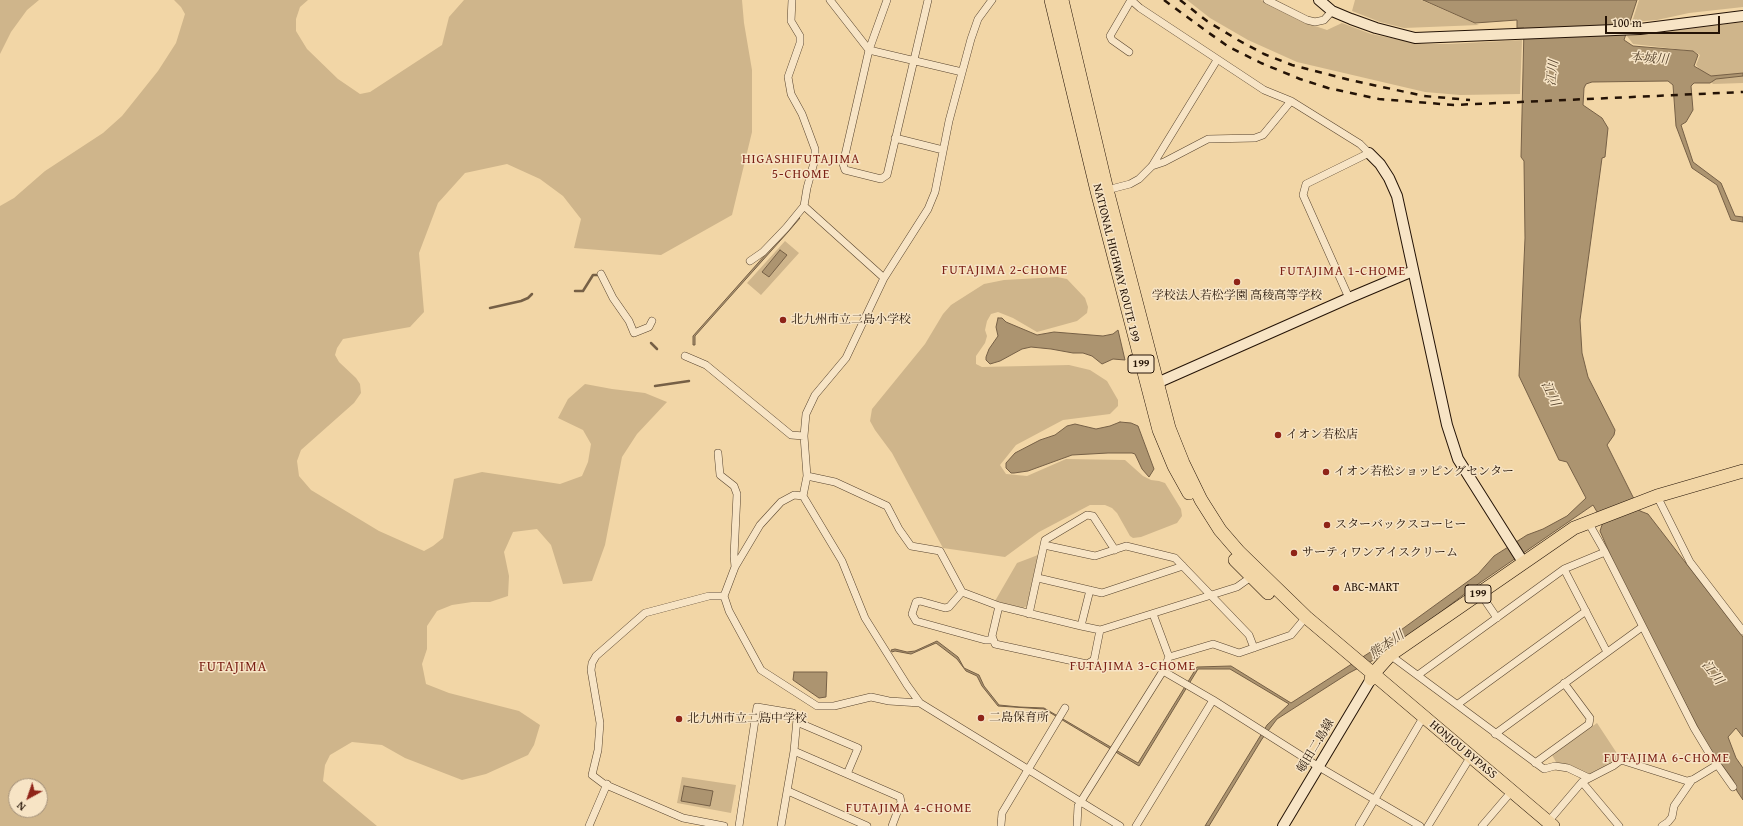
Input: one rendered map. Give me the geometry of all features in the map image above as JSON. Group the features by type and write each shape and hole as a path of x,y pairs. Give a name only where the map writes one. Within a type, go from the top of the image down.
{"highway":[{"name":"NATIONAL HIGHWAY ROUTE 199","path":"1051,0 1097,191 1152,384 1183,463 1220,530 1304,620"},
{"name":"NATIONAL HIGHWAY ROUTE 199","path":"1062,0 1152,384 1159,430 1180,478 1214,533 1251,577 1363,668"},
{"name":"199","path":"1363,668 1390,655 1574,528 1654,497 1743,471"},
{"name":"HONJOU BYPASS","path":"1363,668 1548,825"}],"street":[{"path":"750,261 767,247 804,206 815,159 815,149 802,114 790,94 788,76 800,42 800,36 791,21 792,0"},
{"path":"830,0 869,50 962,72"},
{"path":"887,0 869,50 843,164 845,170 881,179 887,175 928,0"},
{"path":"992,0 978,19 962,72 943,150 935,192 928,209 884,278 846,358 815,395 806,414 804,436 807,476 803,496 842,561 866,618 907,685 920,703 1120,826"},
{"path":"1129,52 1112,40 1110,36 1131,0 1140,8 1264,90 1291,101 1360,144 1380,164 1396,196 1446,425 1458,459 1523,562"},
{"path":"1267,0 1300,17 1315,22 1324,20 1332,11"},
{"path":"1319,0 1332,11 1376,28 1416,38 1640,29 1743,16"},
{"path":"1107,190 1130,184 1139,179 1152,166 1218,60"},
{"path":"1152,166 1164,162 1208,139 1255,138 1263,135 1291,101"},
{"path":"895,138 943,150"},
{"path":"1349,298 1303,195 1306,184 1369,153"},
{"path":"804,206 884,278"},
{"path":"1152,384 1413,271"},
{"path":"601,274 613,298 629,321 634,333 649,327 652,321"},
{"path":"685,356 706,364 791,435 804,436"},
{"path":"718,453 720,475 734,486 737,494 734,556 736,567"},
{"path":"807,476 835,482 887,506 899,529 911,546 940,551 962,592 998,606 1081,626 1100,630 1237,587 1251,577"},
{"path":"803,496 794,495 781,502 760,525 736,567 724,596 729,611 761,670 817,706 834,706 871,697 889,701 920,703"},
{"path":"1654,497 1690,562 1743,631"},
{"path":"1029,614 1045,540 1087,515 1093,516 1115,550"},
{"path":"1591,521 1642,627 1694,728 1733,786"},
{"path":"1044,545 1095,556 1126,546 1175,558 1249,635 1254,648"},
{"path":"1418,675 1564,569 1605,552"},
{"path":"1038,578 1102,593 1183,566"},
{"path":"1564,569 1607,652"},
{"path":"1081,626 1090,590"},
{"path":"962,592 949,607 945,608 920,601 916,602 912,614 916,621 985,640 993,640"},
{"path":"1480,593 1497,618"},
{"path":"724,596 709,596 645,613 596,656 592,662 591,670 600,723 598,750 592,775 607,784 683,818 724,826"},
{"path":"998,606 992,636 995,644 1087,664 1094,660 1100,630"},
{"path":"1458,704 1586,611"},
{"path":"1077,826 1078,806 1082,802 1163,671 1169,657 1153,614"},
{"path":"1169,657 1212,644 1239,653 1291,635 1304,620"},
{"path":"1495,734 1642,627"},
{"path":"1390,655 1544,769 1555,766 1568,768 1589,778"},
{"name":"頓田二島線","path":"1283,826 1319,767 1363,668"},
{"path":"1163,671 1213,700 1319,767 1420,826"},
{"path":"1535,763 1589,724 1590,718 1564,683"},
{"path":"1136,826 1213,700"},
{"path":"739,826 757,707 793,713 798,719 788,791 781,826"},
{"path":"1001,825 1002,813 1065,708"},
{"path":"1359,826 1422,719"},
{"path":"797,722 858,748 847,774"},
{"path":"794,751 900,797 901,802 892,826"},
{"path":"1428,826 1469,759"},
{"path":"1548,825 1582,782 1613,766 1621,760 1687,781 1692,780 1718,765"},
{"path":"1662,826 1672,817 1674,806 1692,780"},
{"path":"1582,782 1619,826"},
{"path":"591,826 607,784"},
{"path":"788,791 867,826"},
{"path":"1482,826 1510,794"}],"shaded area":[{"path":"0,0 39,0 27,10 11,32 0,54"},
{"path":"174,0 308,0 300,7 296,19 296,31 307,49 338,79 360,94 370,92 442,45 449,17 464,0 742,0 744,23 752,70 752,132 732,215 661,255 574,248 581,219 563,196 540,179 507,164 465,173 438,203 419,253 424,312 410,327 343,339 337,348 335,355 339,362 356,378 360,384 361,393 354,403 301,450 297,461 299,476 311,490 379,531 424,551 443,538 454,479 482,472 560,484 582,476 588,462 591,444 583,430 558,418 568,399 585,384 645,393 667,402 637,434 622,457 605,545 592,581 563,584 551,545 537,529 513,532 504,552 509,576 508,596 490,602 472,602 452,605 437,611 427,626 427,649 422,664 426,684 449,693 519,711 540,725 534,745 528,755 486,774 462,780 405,758 382,745 352,742 330,755 325,765 323,781 377,826 0,826 0,206 14,198 45,171 103,133 122,116 158,71 176,43 185,14"},
{"path":"1187,0 1261,0 1300,21 1327,30 1342,23 1371,34 1422,44 1522,40 1520,94 1460,95 1425,92 1297,62 1248,40 1210,18"},
{"path":"1355,0 1421,0 1479,25 1404,28 1380,22 1352,11"},
{"path":"1639,0 1743,0 1743,7 1689,13 1657,20 1632,22"},
{"path":"1743,22 1743,83 1713,84 1696,65 1700,55 1693,51 1633,44 1627,36"},
{"path":"785,241 799,253 761,295 747,283"},
{"path":"1057,277 1067,279 1085,298 1088,307 1087,313 1077,321 1037,332 1013,318 998,312 991,314 987,321 985,330 987,336 985,343 976,356 976,364 982,367 1069,365 1090,370 1107,381 1118,400 1118,406 1110,414 1063,420 1016,445 1000,465 1006,474 1027,476 1066,459 1125,460 1143,476 1151,480 1165,483 1181,509 1182,516 1177,523 1141,537 1133,538 1130,536 1117,513 1112,508 1105,505 1090,505 1039,532 1005,557 943,548 892,453 870,421 872,409 925,344 943,314 951,305 984,284 1004,280"},
{"path":"1038,555 1027,606 1023,608 995,601 1017,563"},
{"path":"1597,723 1620,758 1591,775 1570,765 1556,762 1552,755"},
{"path":"682,777 736,785 731,813 677,803"}],"water":[{"path":"1423,0 1637,0 1624,40 1633,46 1693,51 1698,55 1694,66 1711,76 1743,73 1743,76 1716,79 1710,83 1694,83 1691,86 1693,110 1686,122 1681,125 1693,162 1721,183 1735,216 1743,217 1743,222 1731,220 1717,185 1692,168 1676,126 1673,85 1668,81 1592,82 1586,84 1584,88 1583,105 1602,118 1608,128 1605,157 1602,158 1580,320 1582,353 1588,377 1615,430 1614,435 1607,445 1640,511 1648,514 1743,637 1743,737 1736,728 1728,737 1736,758 1743,768 1743,800 1737,791 1733,780 1706,743 1622,582 1600,531 1603,522 1593,505 1471,589 1387,653 1349,673 1277,719 1262,739 1209,826 1205,826 1267,725 1289,704 1230,669 1198,669 1139,766 1044,709 998,706 982,686 977,676 966,671 957,659 936,643 911,654 895,651 892,652 891,650 895,649 907,652 915,651 937,641 958,657 964,668 979,675 984,686 999,705 1044,708 1138,763 1197,667 1231,666 1291,703 1372,651 1478,574 1494,556 1527,535 1543,529 1567,516 1586,498 1567,462 1559,460 1519,376 1525,238 1524,161 1521,157 1524,28 1517,28 1517,20 1475,23"},
{"path":"799,217 800,218 788,232 695,336 695,345 693,345 693,336"},
{"path":"780,250 787,255 769,277 762,272"},
{"path":"998,318 1002,318 1006,322 1037,335 1054,332 1103,336 1113,334 1118,330 1125,360 1113,359 1102,364 1092,356 1083,353 1031,347 1022,349 1000,361 990,364 986,360 986,357 989,349 998,336 996,327"},
{"path":"1120,422 1131,423 1138,426 1154,469 1149,477 1142,469 1135,454 1132,453 1072,455 1028,471 1014,473 1011,473 1006,468 1006,463 1015,453 1040,440 1055,435 1067,426 1075,424 1096,429"},
{"path":"794,672 827,672 826,697 819,698 793,680"},
{"path":"684,786 713,791 710,806 681,801"}],"waterway":[{"path":"575,291 583,291 593,275 599,275"},
{"path":"490,308 521,301 528,298 532,294"},
{"path":"651,343 657,349"},
{"path":"655,386 689,381"}],"railway":[{"path":"1164,0 1229,47 1261,63 1300,79 1328,88 1379,99 1454,105 1743,92"},
{"path":"1180,0 1207,21 1238,40 1264,54 1292,65 1350,80 1424,96 1470,100"}],"place":[{"name":"学校法人若松学園 高稜高等学校","path":"1237,282"},
{"name":"北九州市立二島小学校","path":"783,320"},
{"name":"イオン若松店","path":"1278,435"},
{"name":"イオン若松ショッピングセンター","path":"1326,472"},
{"name":"スターバックスコーヒー","path":"1327,525"},
{"name":"サーティワンアイスクリーム","path":"1294,553"},
{"name":"ABC-MART","path":"1336,588"},
{"name":"二島保育所","path":"981,718"},
{"name":"北九州市立二島中学校","path":"679,719"}],"district":[{"name":"HIGASHIFUTAJIMA 5-CHOME","path":"801,168"},
{"name":"FUTAJIMA 2-CHOME","path":"1005,271"},
{"name":"FUTAJIMA 1-CHOME","path":"1343,272"},
{"name":"FUTAJIMA","path":"233,667"},
{"name":"FUTAJIMA 3-CHOME","path":"1133,667"},
{"name":"FUTAJIMA 6-CHOME","path":"1667,759"},
{"name":"FUTAJIMA 4-CHOME","path":"909,809"}],"water label":[{"name":"本城川","path":"1649,59"},
{"name":"江川","path":"1553,73"},
{"name":"江川","path":"1550,394"},
{"name":"熊本川","path":"1387,645"},
{"name":"江川","path":"1712,673"}]}
